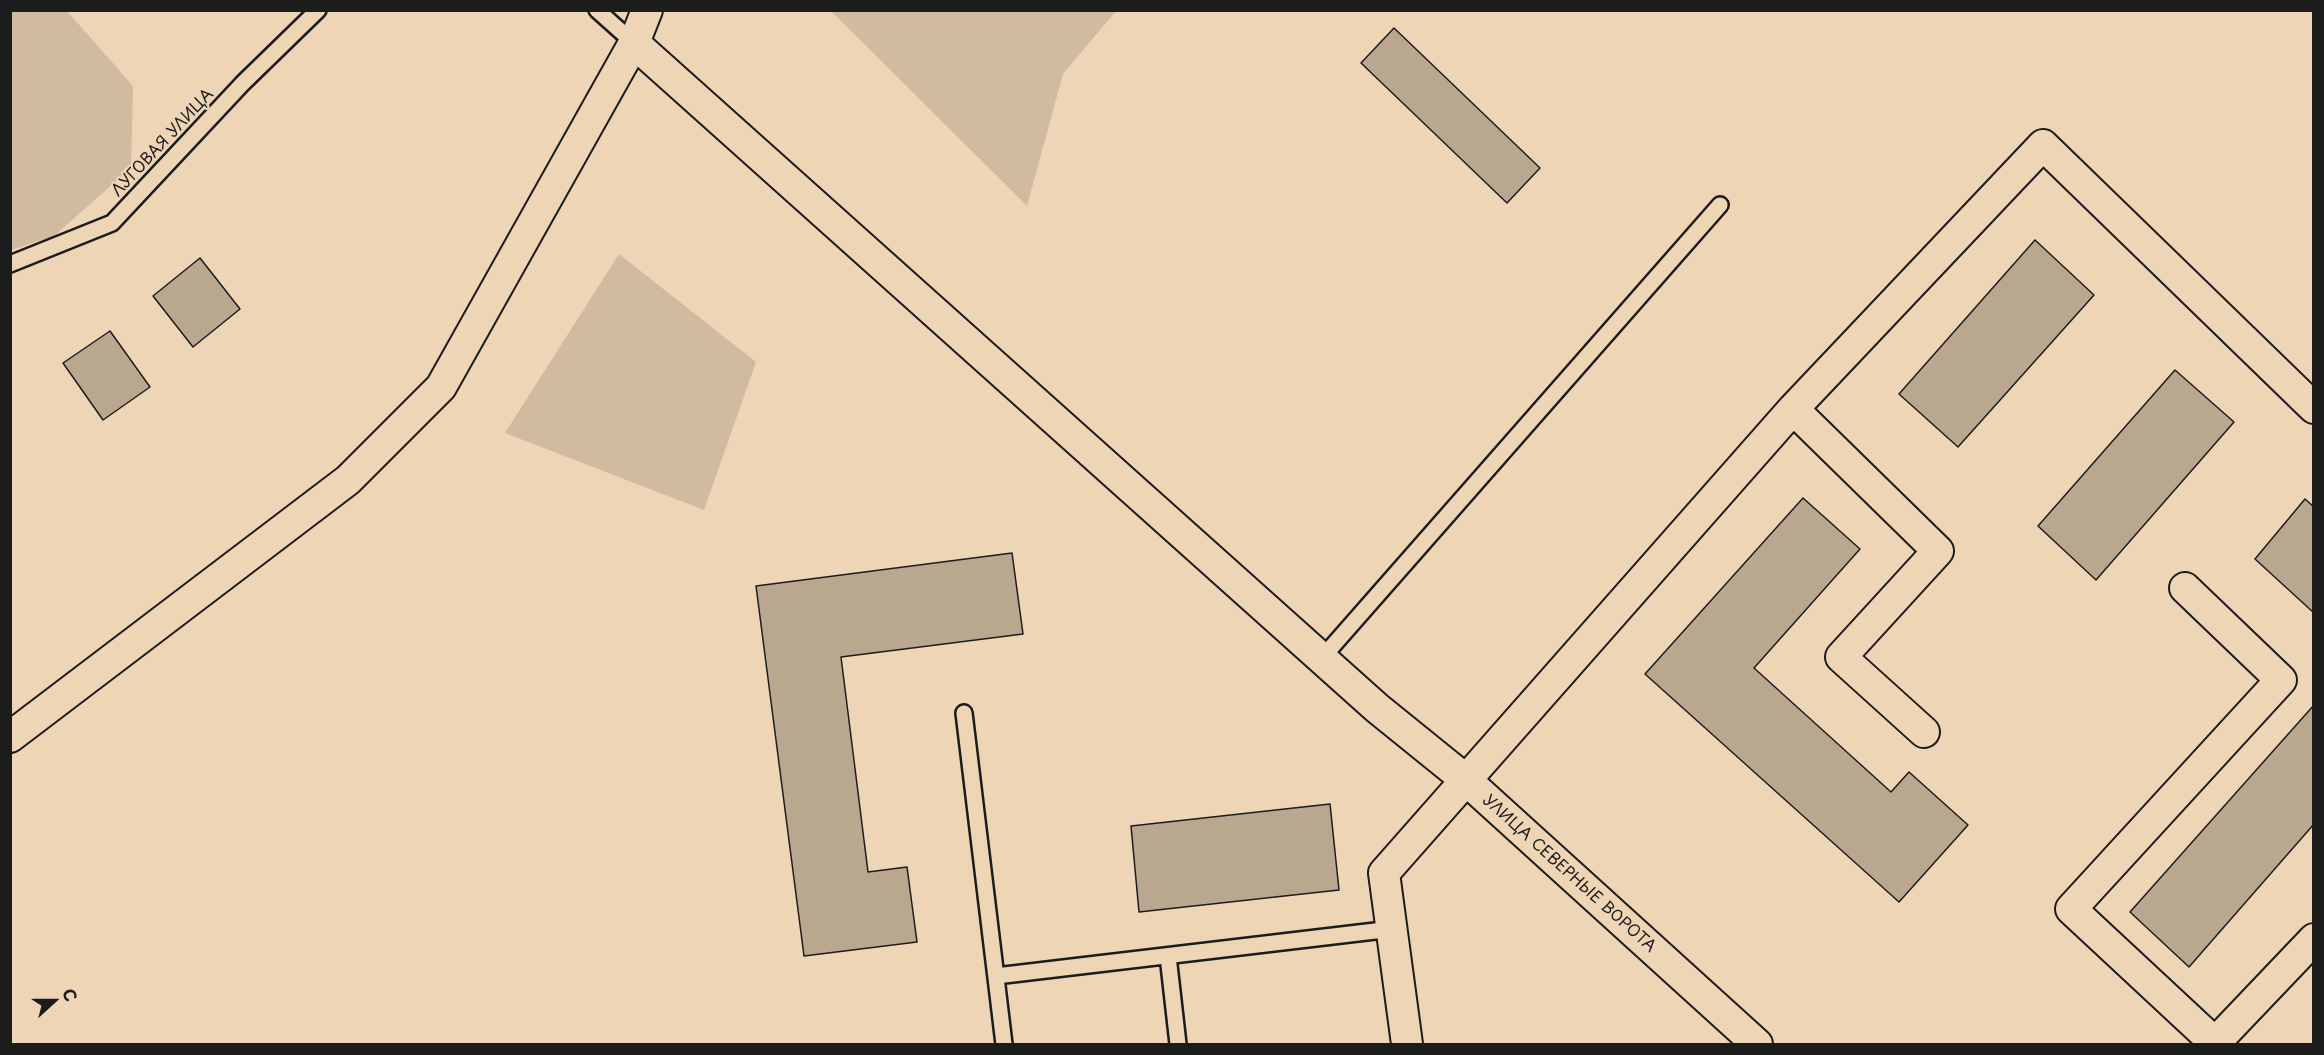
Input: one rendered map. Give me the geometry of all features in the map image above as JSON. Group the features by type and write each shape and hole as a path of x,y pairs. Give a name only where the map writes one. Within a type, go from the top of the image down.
{"street":[{"path":"10,737 348,480 441,387 634,43 647,10"},
{"name":"УЛИЦА СЕВЕРНЫЕ ВОРОТА","path":"634,43 1377,708 1466,780 1757,1044"},
{"path":"1407,1044 1384,873 1793,409 2043,145 2313,408"},
{"path":"1793,409 1938,551 1841,657 1924,732"},
{"path":"2185,588 2280,680 2071,909 2215,1044 2313,939"}],"lane":[{"name":"ЛУГОВАЯ УЛИЦА","path":"10,264 112,223 243,83 318,10"},
{"path":"597,10 634,43"},
{"path":"1322,658 1720,205"},
{"path":"964,713 1004,1044"},
{"path":"996,976 1392,929"},
{"path":"1168,956 1178,1044"}],"shaded area":[{"path":"10,11 67,11 133,86 131,168 54,236 11,250"},
{"path":"831,11 1116,11 1063,74 1027,206"},
{"path":"619,254 756,362 704,510 505,433"}],"building":[{"path":"1394,28 1540,168 1507,203 1361,63"},
{"path":"2035,240 2094,295 1958,447 1899,394"},
{"path":"200,258 240,309 193,347 153,296"},
{"path":"110,331 150,387 103,420 63,363"},
{"path":"2175,370 2234,422 2096,580 2038,526"},
{"path":"1803,498 1860,549 1754,668 1891,792 1909,772 1968,825 1899,902 1645,674"},
{"path":"2305,499 2314,507 2314,613 2255,559"},
{"path":"1012,553 1023,634 841,657 868,872 907,867 917,942 804,956 756,586"},
{"path":"2314,705 2314,824 2189,967 2130,912"},
{"path":"1330,804 1339,890 1139,912 1131,826"}]}
